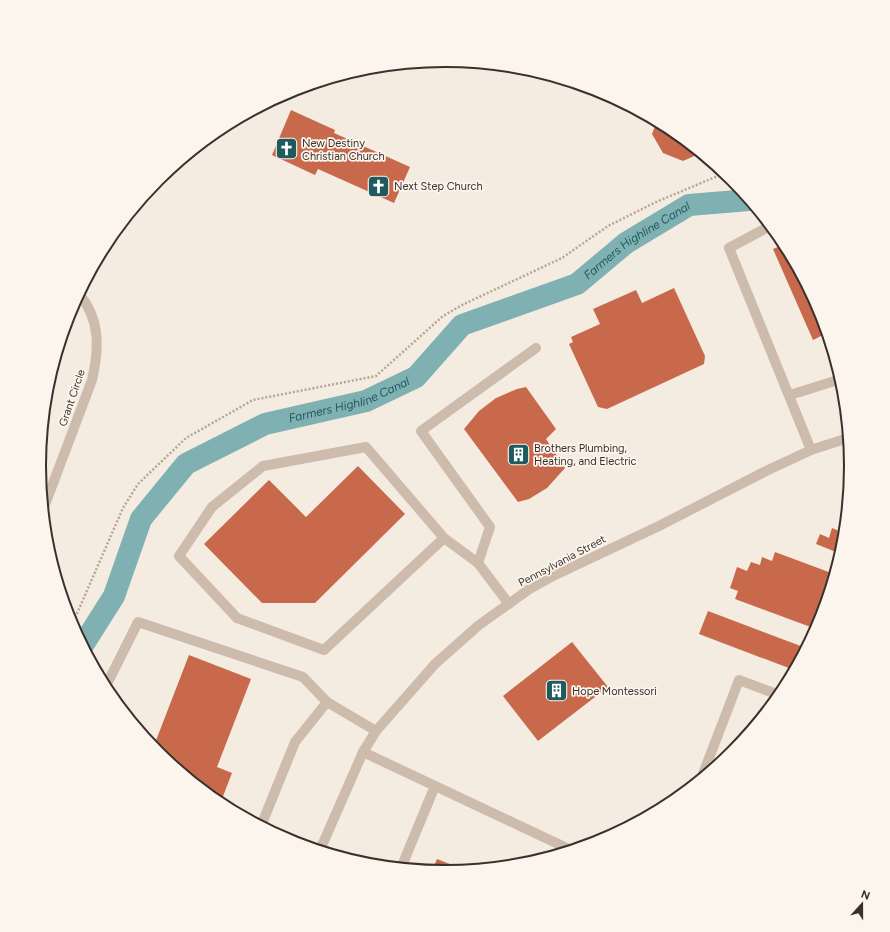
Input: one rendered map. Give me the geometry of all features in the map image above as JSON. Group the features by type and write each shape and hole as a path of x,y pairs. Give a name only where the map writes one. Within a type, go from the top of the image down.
{"street":[{"path":"766,228 729,248 790,395 810,450"},
{"name":"Grant Circle","path":"47,498 92,380 97,359 98,346 95,326 82,300"},
{"path":"478,563 490,527 421,431 536,348"},
{"path":"790,395 834,381"},
{"name":"Pennsylvania Street","path":"322,845 363,752 376,732 435,664 479,625 553,576 659,526 810,450 843,440"},
{"path":"444,538 324,650 237,618 179,556 212,507 263,466 366,447 444,538 478,563 509,604"},
{"path":"109,681 138,622 303,677 327,702 376,732"},
{"path":"704,769 739,680 774,693"},
{"path":"263,821 295,742 327,702"},
{"path":"363,752 564,846"},
{"path":"402,863 435,786"}],"path":[{"path":"75,617 123,508 138,484 186,438 253,400 376,376 443,316 462,305 562,258 608,226 656,202 718,176"}],"building":[{"path":"291,110 335,130 334,133 410,167 394,203 318,169 315,175 272,155"},
{"path":"655,127 696,155 683,161 663,153 652,134"},
{"path":"779,247 791,266 814,313 822,335 813,340 773,249"},
{"path":"674,288 705,356 704,364 607,409 598,407 569,344 573,342 571,337 600,324 593,309 636,290 642,303"},
{"name":"Brothers Plumbing, Heating, and Electric","path":"526,387 556,429 546,439 565,468 547,488 529,499 518,502 464,429 479,411 496,398 517,389"},
{"path":"358,466 405,514 315,603 262,603 204,544 269,480 306,517"},
{"path":"832,528 839,531 834,551 816,544 820,534 829,538"},
{"path":"775,552 829,572 823,594 810,627 735,599 738,591 730,588 737,567 747,571 751,562 760,565 762,557 772,561"},
{"path":"708,611 801,646 790,668 699,634"},
{"name":"Hope Montessori","path":"572,642 608,687 538,741 503,696"},
{"path":"189,655 251,679 217,767 232,773 222,798 182,766 156,741"},
{"path":"437,859 452,865 445,865 435,865"}],"waterway":[{"name":"Farmers Highline Canal","path":"86,640 114,596 141,519 186,464 265,424 366,401 416,377 462,325 577,284 626,243 689,205 743,201"}],"place":[{"name":"New Destiny Christian Church","path":"287,149"},
{"name":"Next Step Church","path":"379,186"},
{"name":"Brothers Plumbing, Heating, and Electric","path":"519,454"},
{"name":"Hope Montessori","path":"556,691"}]}
